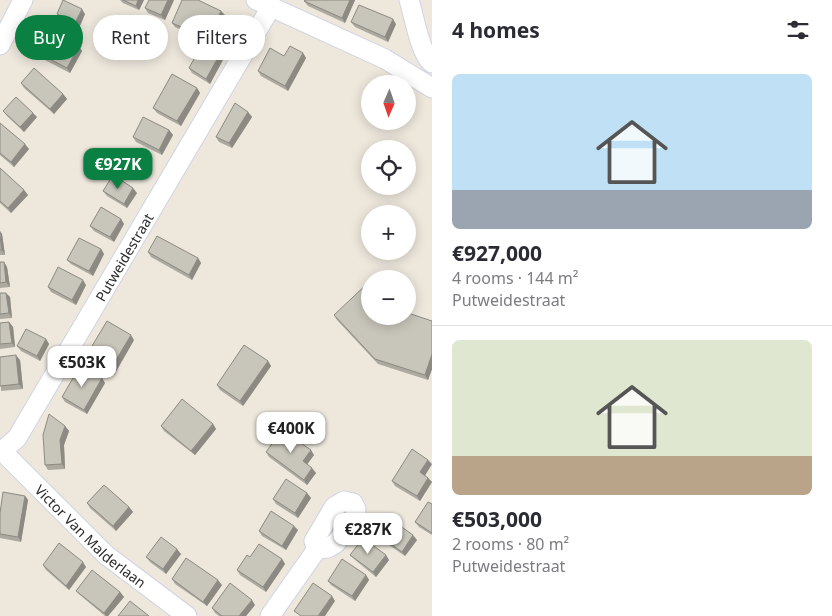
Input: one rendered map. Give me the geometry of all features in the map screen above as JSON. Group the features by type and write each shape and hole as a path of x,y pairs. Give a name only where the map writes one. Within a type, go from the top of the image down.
{"street":[{"path":"0,45 23,0"},
{"path":"409,0 428,56"},
{"path":"264,3 385,58 431,84"},
{"name":"Putweidestraat","path":"1,451 16,438 264,3"},
{"name":"Victor Van Malderlaan","path":"1,451 106,555 187,616"},
{"path":"270,616 317,549"}],"building":[{"path":"63,0 82,9 79,15 57,14"},
{"path":"123,0 138,0 136,6"},
{"path":"149,0 168,0 161,15 145,8"},
{"path":"182,0 198,0 221,11 219,15 178,15 178,26 172,23"},
{"path":"305,0 350,0 342,18"},
{"path":"359,5 393,19 385,37 351,22"},
{"path":"290,46 303,53 285,86 258,71 270,48 284,56"},
{"path":"52,60 71,60 67,68"},
{"path":"193,60 217,60 206,79 189,68"},
{"path":"34,68 63,94 50,109 21,83"},
{"path":"172,74 197,88 177,121 153,108"},
{"path":"16,97 33,113 20,127 3,111"},
{"path":"235,103 248,112 229,143 216,137"},
{"path":"143,117 169,130 159,150 133,137"},
{"path":"0,123 25,144 11,162 0,153"},
{"path":"0,168 24,190 8,208 0,201"},
{"path":"113,175 133,188 124,204 103,191"},
{"path":"101,207 121,219 110,237 90,226"},
{"path":"157,236 198,258 189,275 148,252"},
{"path":"79,238 101,249 89,271 67,260"},
{"path":"0,262 4,262 6,282 0,283"},
{"path":"58,267 83,280 72,300 48,287"},
{"path":"361,290 361,325 416,325 416,316 432,321 432,354 425,375 375,359 334,315"},
{"path":"0,293 6,293 9,313 0,314"},
{"path":"107,321 131,335 110,370 86,356"},
{"path":"9,322 12,343 0,344 0,323"},
{"path":"26,329 46,339 37,356 17,346"},
{"path":"244,345 268,361 240,401 217,385"},
{"path":"16,355 19,384 0,386 0,357"},
{"path":"80,366 102,378 84,410 62,397"},
{"path":"182,399 213,424 191,451 161,426"},
{"path":"49,414 65,426 60,440 62,464 45,465 43,435"},
{"path":"282,430 311,450 303,461 312,468 304,480 266,452"},
{"path":"412,449 428,460 420,472 428,478 417,496 392,481"},
{"path":"286,479 307,493 295,513 273,499"},
{"path":"104,485 129,507 113,526 87,503"},
{"path":"3,492 25,496 18,537 0,534"},
{"path":"428,502 432,504 432,533 415,522"},
{"path":"271,511 294,526 282,546 259,531"},
{"path":"389,518 413,535 402,552 377,534"},
{"path":"161,537 177,549 163,569 146,557"},
{"path":"363,538 386,555 373,572 350,555"},
{"path":"59,543 83,562 66,586 43,565"},
{"path":"259,544 282,559 263,587 237,570 247,555 250,557"},
{"path":"186,558 218,580 203,602 172,579"},
{"path":"342,559 366,575 352,596 328,581"},
{"path":"92,570 120,592 104,613 76,591"},
{"path":"230,583 252,600 239,616 222,616 212,608"},
{"path":"313,583 332,596 318,616 301,616 294,611"},
{"path":"130,601 149,616 118,616"}]}
